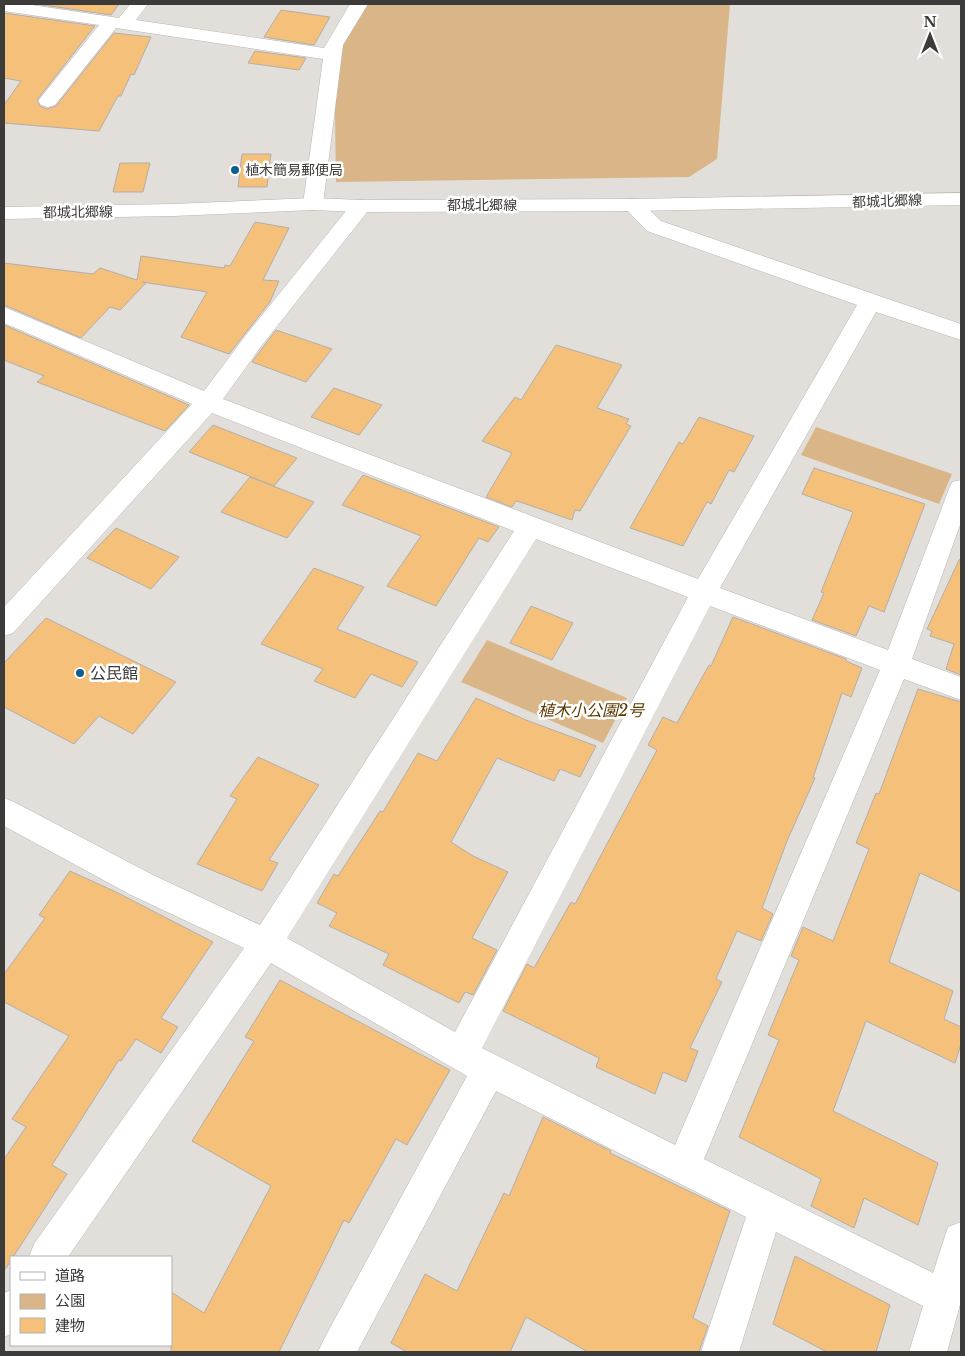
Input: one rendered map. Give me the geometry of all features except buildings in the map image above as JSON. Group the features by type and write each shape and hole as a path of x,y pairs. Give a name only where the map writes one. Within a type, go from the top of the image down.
{"street":[{"path":"48,101 117,23 139,4"},
{"path":"313,204 334,45 359,4"},
{"path":"4,6 333,54"},
{"name":"都城北郷線","path":"4,213 173,210 313,204 361,206 632,205 961,199"},
{"path":"632,205 654,226 961,332"},
{"path":"4,625 208,402 251,344 361,206"},
{"path":"338,1352 475,1062 704,592 870,302"},
{"path":"4,314 208,402 530,527 961,689"},
{"path":"683,1167 896,665 961,489"},
{"path":"47,1256 266,943 530,527"},
{"path":"4,811 142,885 266,943 475,1062 943,1297"},
{"path":"720,1352 766,1208"},
{"path":"928,1352 961,1240"}],"green space":[{"path":"365,4 730,4 717,159 689,177 336,182 334,45"},
{"path":"816,427 952,474 939,504 801,455"},
{"name":"植木小公園2号","path":"487,640 627,698 603,743 461,682"}],"place":[{"name":"植木簡易郵便局","path":"235,170"},
{"name":"公民館","path":"80,673"}]}
